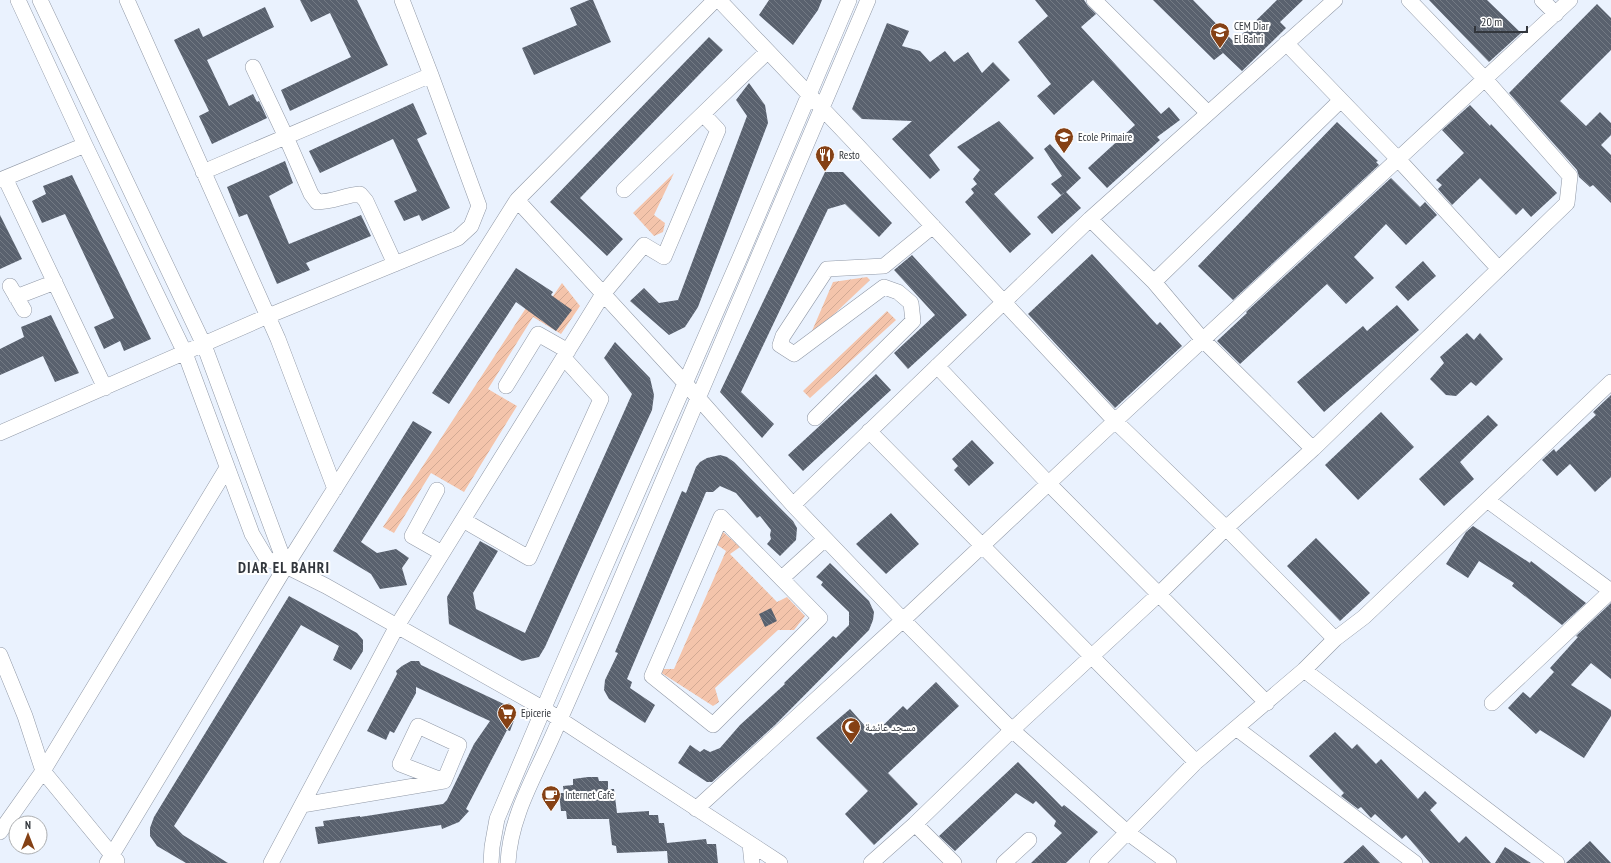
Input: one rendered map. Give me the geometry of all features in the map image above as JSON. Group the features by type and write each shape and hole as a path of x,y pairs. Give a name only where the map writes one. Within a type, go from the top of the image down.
{"street":[{"path":"18,0 85,145 185,353 252,534 267,560 286,566 326,586 544,710 780,863"},
{"path":"40,0 204,345 286,566"},
{"path":"126,0 268,316 335,489"},
{"path":"0,433 268,316 458,238 471,226 479,206 402,0"},
{"path":"0,655 25,716 43,771 113,860 286,566 517,200 715,0"},
{"path":"719,0 1115,421 1226,528 1336,639"},
{"path":"491,863 492,846 497,820 850,0"},
{"path":"508,863 508,849 514,825 699,398 868,0"},
{"path":"1094,0 1208,113"},
{"path":"793,505 1090,219 1335,0"},
{"path":"871,863 916,824 1012,730 1159,594 1226,528 1313,449 1567,203 1570,176 1485,79 1409,0"},
{"path":"1542,0 1556,14"},
{"path":"696,809 903,620 1115,421 1570,0"},
{"path":"1286,43 1398,159 1499,269"},
{"path":"624,190 767,52"},
{"path":"253,67 286,137 310,194 318,202 329,202 350,195 360,194 366,201 395,264"},
{"path":"203,172 431,76"},
{"path":"1154,282 1341,100"},
{"path":"271,863 397,626 603,294 644,245 664,257 718,130 703,114"},
{"path":"85,145 2,179 55,282 105,388"},
{"path":"517,200 699,398 793,505 903,620 1012,730 1128,833 1169,863"},
{"path":"1090,219 1154,282 1203,340 1313,449"},
{"path":"884,287 794,354 780,345 783,336 827,269 884,266 933,226"},
{"path":"884,266 884,287"},
{"path":"24,310 14,291 55,282"},
{"path":"815,418 913,321 911,303 898,292 884,287"},
{"path":"463,520 529,558 601,399 566,354 538,334 506,386"},
{"path":"937,366 1049,484 1267,703"},
{"path":"1097,863 1196,762 1267,703 1336,639 1364,617 1611,382"},
{"path":"869,431 1196,762"},
{"path":"0,832 43,771 227,468"},
{"path":"437,490 412,536 442,553"},
{"path":"1486,500 1611,591 1492,703"},
{"path":"721,517 782,578 820,618 713,725 652,676 721,517"},
{"path":"782,578 825,539"},
{"path":"1304,670 1557,863"},
{"path":"1236,728 1415,863"},
{"path":"302,805 444,781"},
{"path":"916,824 954,863"},
{"path":"1004,863 1029,840"},
{"path":"750,844 752,863"}],"shaded area":[{"path":"674,173 654,215 665,223 663,232 654,236 633,213"},
{"path":"867,277 870,280 809,338 833,282"},
{"path":"562,283 580,306 561,334 533,317 488,389 517,406 464,492 431,473 394,533 383,527 526,308 540,315"},
{"path":"887,311 896,320 810,398 803,391"},
{"path":"722,531 740,547 730,554 777,602 787,597 805,616 794,630 778,630 715,688 719,702 713,706 660,672 661,669 674,669 726,551 716,544"}],"building":[{"path":"300,0 357,0 388,65 290,111 281,90 351,57 330,13 311,22"},
{"path":"589,0 593,0 611,42 534,75 522,48 577,25 570,8"},
{"path":"769,0 822,0 818,10 793,45 759,15"},
{"path":"1035,0 1084,0 1096,14 1081,27 1161,114 1169,107 1180,120 1157,137 1160,140 1107,188 1088,168 1135,125 1093,80 1054,115 1037,96 1051,84 1018,42 1048,16"},
{"path":"1153,0 1193,0 1234,42 1277,0 1303,0 1280,22 1286,28 1242,71 1223,53 1214,60"},
{"path":"1429,0 1487,0 1521,33 1489,62"},
{"path":"1597,4 1611,18 1611,50 1560,101 1586,126 1600,112 1611,123 1611,135 1601,145 1611,155 1611,203 1593,185 1590,187 1579,177 1577,170 1509,93"},
{"path":"265,7 274,27 207,60 229,106 253,94 257,102 259,101 267,118 212,144 199,116 209,111 174,40 199,28 203,37"},
{"path":"887,23 909,31 902,46 920,51 930,62 945,51 954,62 968,52 982,73 993,62 1010,80 929,155 940,170 930,179 892,139 912,121 862,119 852,109"},
{"path":"709,37 723,50 580,198 623,239 607,256 550,202"},
{"path":"749,83 765,105 768,123 698,307 685,327 669,335 630,301 644,288 659,303 678,300 747,116 736,100"},
{"path":"413,103 427,134 417,139 450,208 422,221 419,215 404,221 394,201 417,191 393,139 320,173 309,151"},
{"path":"1470,105 1490,126 1491,124 1557,193 1531,217 1523,208 1516,215 1480,178 1452,205 1438,189 1442,185 1436,180 1464,153 1442,130"},
{"path":"999,121 1034,158 994,194 1031,234 1010,253 965,202 974,193 971,189 977,184 973,179 980,170 957,147"},
{"path":"1337,122 1378,161 1376,162 1379,165 1233,300 1198,266"},
{"path":"1050,144 1081,178 1066,192 1081,208 1052,234 1037,217 1065,192 1061,195 1051,184 1062,176 1044,149"},
{"path":"285,161 293,183 269,196 289,244 361,215 371,236 306,263 310,270 277,284 247,214 239,217 227,187"},
{"path":"825,172 843,172 892,223 879,237 845,204 828,209 741,392 774,424 762,438 720,392"},
{"path":"72,175 151,339 124,351 120,341 104,349 94,327 114,318 65,214 42,223 32,201 46,194 43,186"},
{"path":"1391,178 1420,207 1425,202 1437,215 1406,245 1386,224 1354,257 1374,278 1346,304 1327,284 1240,364 1217,341 1247,313 1246,312"},
{"path":"0,215 22,259 0,269"},
{"path":"1092,254 1157,325 1160,322 1182,346 1115,408 1028,314"},
{"path":"912,255 967,315 908,369 894,353 935,315 894,270"},
{"path":"1423,261 1436,276 1408,301 1395,287"},
{"path":"516,268 553,292 551,295 572,310 556,331 516,302 449,404 432,393"},
{"path":"1397,305 1419,330 1324,412 1297,382 1363,326 1367,331"},
{"path":"51,315 79,373 55,382 43,356 0,375 0,349 24,337 21,327"},
{"path":"1467,333 1474,340 1480,333 1503,359 1476,386 1471,382 1456,396 1446,395 1430,379 1444,363 1440,357"},
{"path":"615,342 650,378 654,395 652,410 545,647 539,657 522,661 449,624 447,597 480,541 498,551 473,593 476,609 525,633 632,394 604,358"},
{"path":"876,374 891,390 803,471 788,455"},
{"path":"1611,395 1611,477 1595,492 1570,464 1557,476 1542,460 1554,449 1556,452 1596,415 1593,412"},
{"path":"1381,412 1414,447 1358,500 1325,465"},
{"path":"1488,415 1498,425 1460,462 1474,479 1444,506 1419,479"},
{"path":"413,421 432,432 361,542 377,553 396,549 409,558 402,568 407,585 380,589 371,574 333,551"},
{"path":"972,440 994,463 969,486 954,470 958,466 952,459"},
{"path":"720,455 727,457 734,462 793,521 797,528 796,540 780,556 767,544 771,539 771,530 760,516 757,518 736,493 720,486 713,492 706,492 627,679 632,682 630,688 655,705 645,723 609,699 604,690 605,680 618,653 615,652 682,491 686,493 696,467 700,462 707,458"},
{"path":"891,513 919,544 886,574 856,544"},
{"path":"1473,526 1530,563 1531,561 1586,603 1562,625 1512,586 1514,583 1479,561 1468,578 1446,564 1466,532"},
{"path":"1316,538 1370,593 1340,621 1287,566"},
{"path":"830,563 869,601 874,612 869,630 775,725 712,782 707,782 678,763 690,745 700,752 704,749 710,752 720,748 740,725 785,684 784,683 833,636 836,638 849,625 849,612 821,585 823,582 816,577"},
{"path":"289,596 357,633 363,640 363,651 351,670 333,660 339,646 301,625 174,826 183,835 228,863 186,863 157,846 150,836 150,828 154,817"},
{"path":"1611,603 1611,679 1591,663 1571,685 1611,710 1611,716 1584,758 1540,730 1536,734 1508,708 1523,692 1530,698 1554,672 1550,668 1578,637 1576,636"},
{"path":"771,608 777,621 765,627 759,614"},
{"path":"411,661 419,661 421,665 506,705 509,703 516,715 510,731 507,730 466,809 469,811 459,822 442,829 441,825 318,844 315,827 324,826 323,821 360,817 443,804 447,800 474,744 490,721 416,687 416,693 394,733 390,731 386,740 367,731 397,674 396,671"},
{"path":"936,682 959,706 888,773 918,804 874,845 845,814 868,791 816,738 850,709 873,735 903,706 907,710"},
{"path":"1335,732 1352,749 1357,744 1376,764 1381,759 1418,799 1425,791 1437,803 1430,810 1459,843 1466,836 1491,863 1430,863 1406,835 1402,839 1375,814 1371,818 1361,807 1358,809 1341,796 1344,793 1309,756"},
{"path":"1018,762 1062,807 1064,805 1098,832 1066,863 1031,863 1062,833 1054,826 1056,821 1036,801 1033,804 1016,793 955,851 939,836"},
{"path":"598,777 599,781 608,781 608,789 614,789 617,813 649,811 649,815 658,815 659,823 664,823 667,843 706,839 707,844 716,844 718,863 668,863 667,851 617,853 616,846 612,845 609,819 567,819 566,811 561,811 559,793 564,793 563,786 573,785 573,779"},
{"path":"1590,841 1611,863 1566,863"},
{"path":"1363,845 1380,863 1343,863"},
{"path":"1505,847 1531,863 1495,863"}],"place":[{"name":"CEM Diar El Bahri","path":"1220,49"},
{"name":"Ecole Primaire","path":"1064,154"},
{"name":"Resto","path":"825,172"},
{"name":"Epicerie","path":"507,730"},
{"name":"مسجد عائشة","path":"851,744"},
{"name":"Internet Cafe","path":"551,812"}],"district":[{"name":"DIAR EL BAHRI","path":"284,567"}]}
